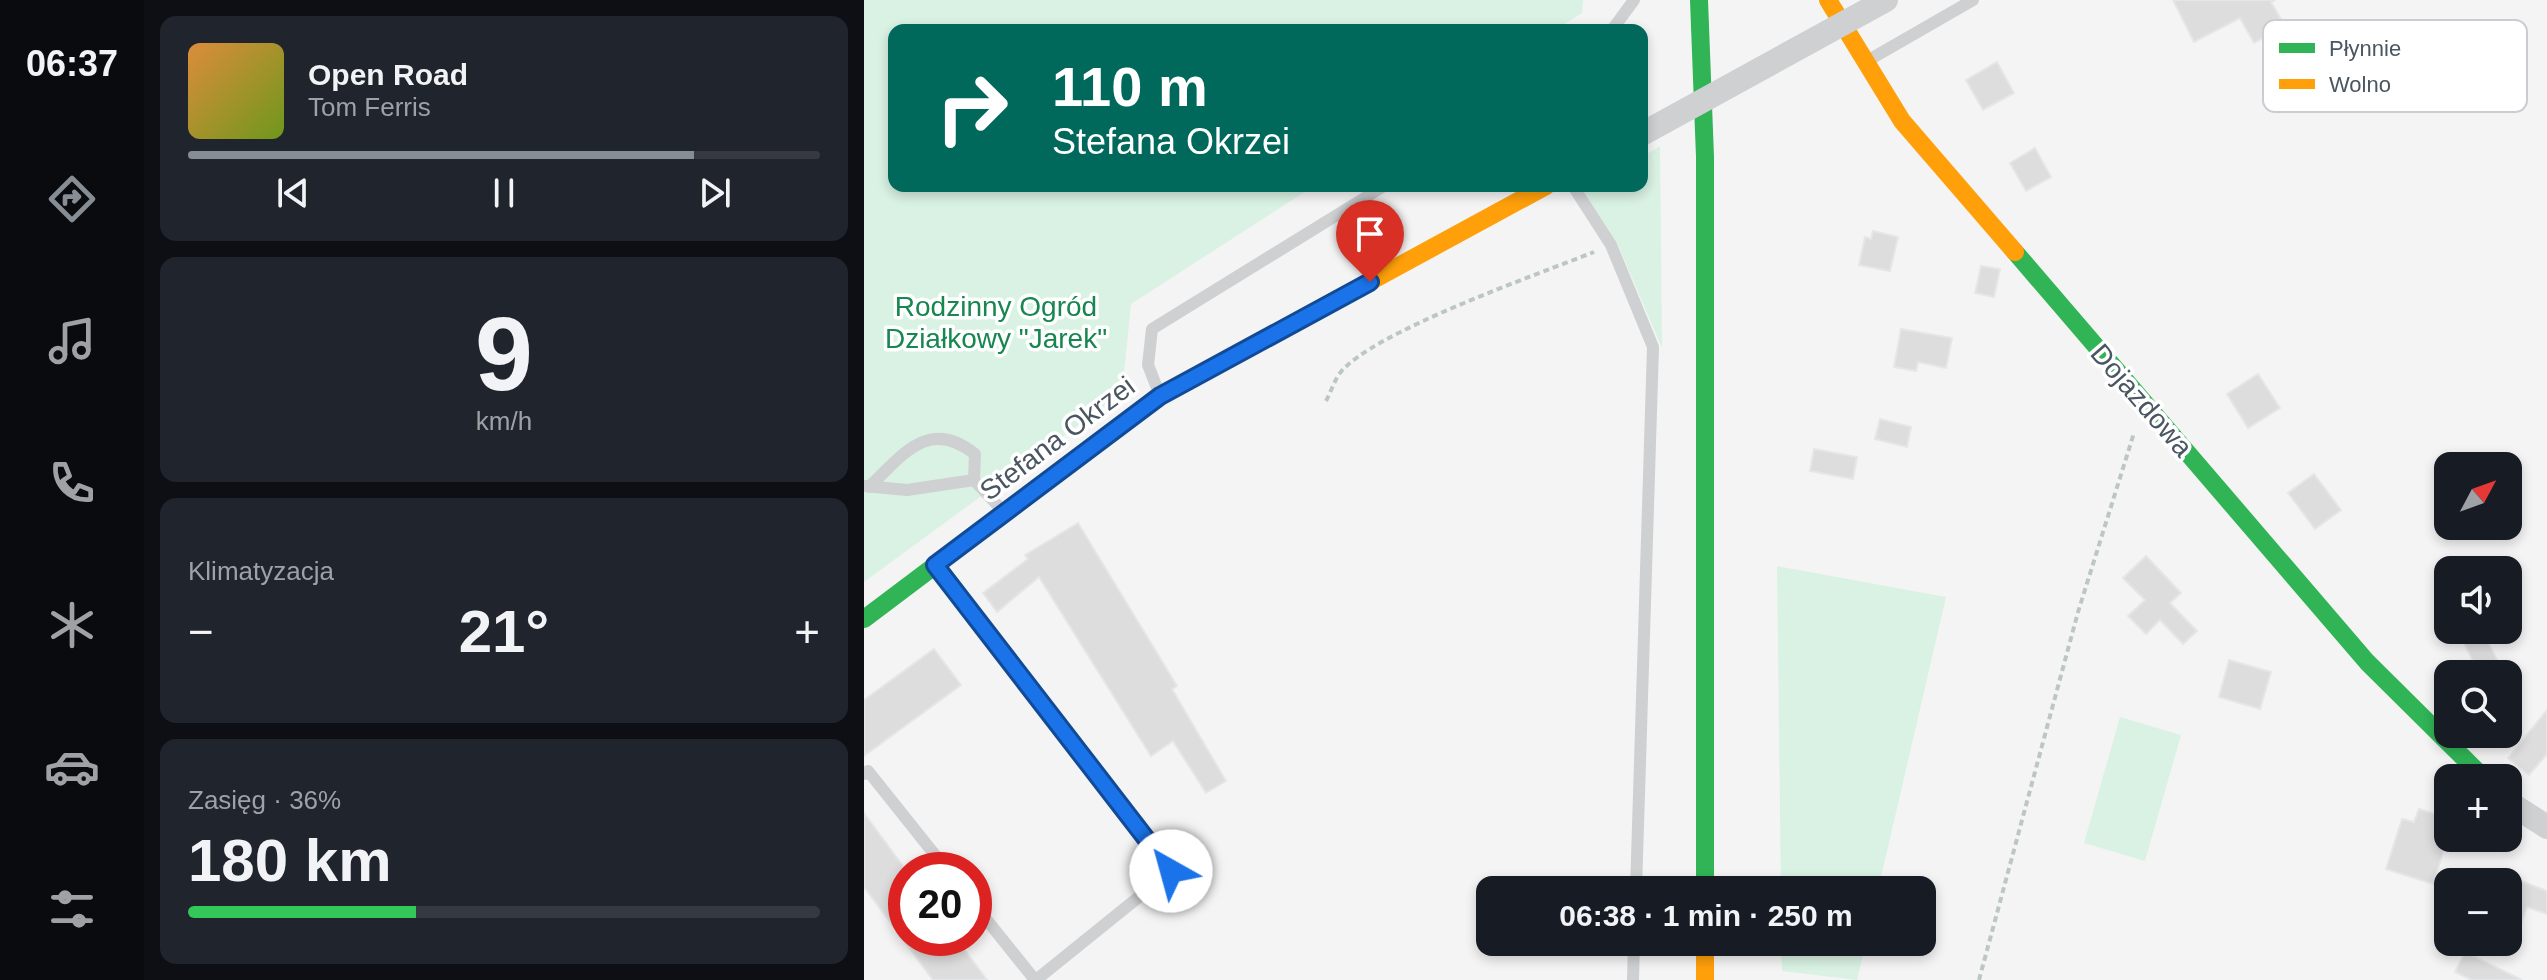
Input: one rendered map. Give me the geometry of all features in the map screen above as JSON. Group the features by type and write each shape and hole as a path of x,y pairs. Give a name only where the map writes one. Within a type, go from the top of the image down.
{"street":[{"path":"1699,0 1705,173 1705,876"},
{"name":"Dojazdowa","path":"1828,0 1902,121 2367,662 2470,764"},
{"path":"1648,131 1886,0"},
{"name":"Stefana Okrzei","path":"864,619 1160,396 1535,192"},
{"path":"2522,811 2547,827"},
{"path":"1705,956 1705,980"}],"lane":[{"path":"1616,24 1634,0"},
{"path":"1864,62 1973,0"},
{"path":"1160,396 1148,365 1152,329 1374,192"},
{"path":"1577,192 1611,245 1653,347 1636,876"},
{"path":"866,486 912,445 936,438 956,439 975,454 974,480 1005,513"},
{"path":"866,486 907,490 974,480"},
{"path":"935,565 1171,871 1035,980 992,926"},
{"path":"864,774 868,771 933,852"},
{"path":"1633,980 1634,956"}],"path":[{"path":"1326,401 1340,373 1374,346 1491,293 1611,245"},
{"path":"1979,980 2078,612 2129,443 2148,406"}],"green space":[{"name":"Rodzinny Ogród Działkowy \"Jarek\"","path":"864,0 1583,0 1582,13 1565,24 888,24 888,192 1305,192 1131,304 1122,393 864,582"},
{"path":"1660,146 1662,348 1618,245 1584,192 1648,192 1648,153"},
{"path":"1777,566 1946,597 1881,876 1781,876"},
{"path":"2120,717 2181,735 2145,861 2084,843"},
{"path":"1781,956 1863,956 1857,980 1782,971"}],"building":[{"path":"2173,0 2275,0 2271,2 2282,20 2263,20 2263,38 2254,43 2240,18 2194,42"},
{"path":"1997,62 2014,93 1983,110 1966,80"},
{"path":"2035,148 2051,177 2026,191 2010,163"},
{"path":"1873,231 1898,237 1890,271 1859,265 1865,237 1871,239"},
{"path":"1981,266 2000,269 1994,297 1975,293"},
{"path":"1901,329 1952,338 1946,368 1918,362 1916,371 1894,367"},
{"path":"2258,374 2280,408 2248,428 2227,394"},
{"path":"1880,419 1911,427 1907,447 1875,439"},
{"path":"1814,449 1857,457 1853,479 1810,471"},
{"path":"2314,474 2341,510 2315,529 2288,493"},
{"path":"1078,523 1177,686 1172,689 1226,781 1206,793 1173,741 1151,756 1039,577 997,612 983,593 1028,559 1025,555"},
{"path":"2146,556 2181,593 2170,603 2197,631 2183,644 2160,620 2146,634 2128,616 2145,600 2123,578"},
{"path":"2465,644 2489,644 2497,660 2472,660"},
{"path":"934,649 961,685 864,756 864,700"},
{"path":"2229,660 2271,672 2260,709 2219,697"},
{"path":"2547,710 2547,754 2529,775 2522,769 2522,764 2515,764 2508,758 2516,748 2522,748 2522,741"},
{"path":"2419,809 2434,814 2434,852 2443,852 2438,868 2434,868 2433,884 2386,869 2402,819 2414,822"},
{"path":"864,813 893,852 888,852 888,919 864,887"},
{"path":"2522,881 2547,891 2547,914 2527,907 2522,920"},
{"path":"915,956 969,956 987,980 933,980"},
{"path":"2463,956 2473,956 2522,980 2472,980 2455,972"}],"traffic: fast":[{"path":"1699,0 1705,157 1705,876"},
{"path":"2015,252 2367,662 2470,764"},
{"path":"864,619 1160,396 1301,319"}],"traffic: slow":[{"path":"1828,0 1902,121 2015,252"},
{"path":"1301,319 1535,192"},
{"path":"1705,956 1705,980"}],"route":[{"path":"1171,871 935,565 1160,396 1370,282"}]}
